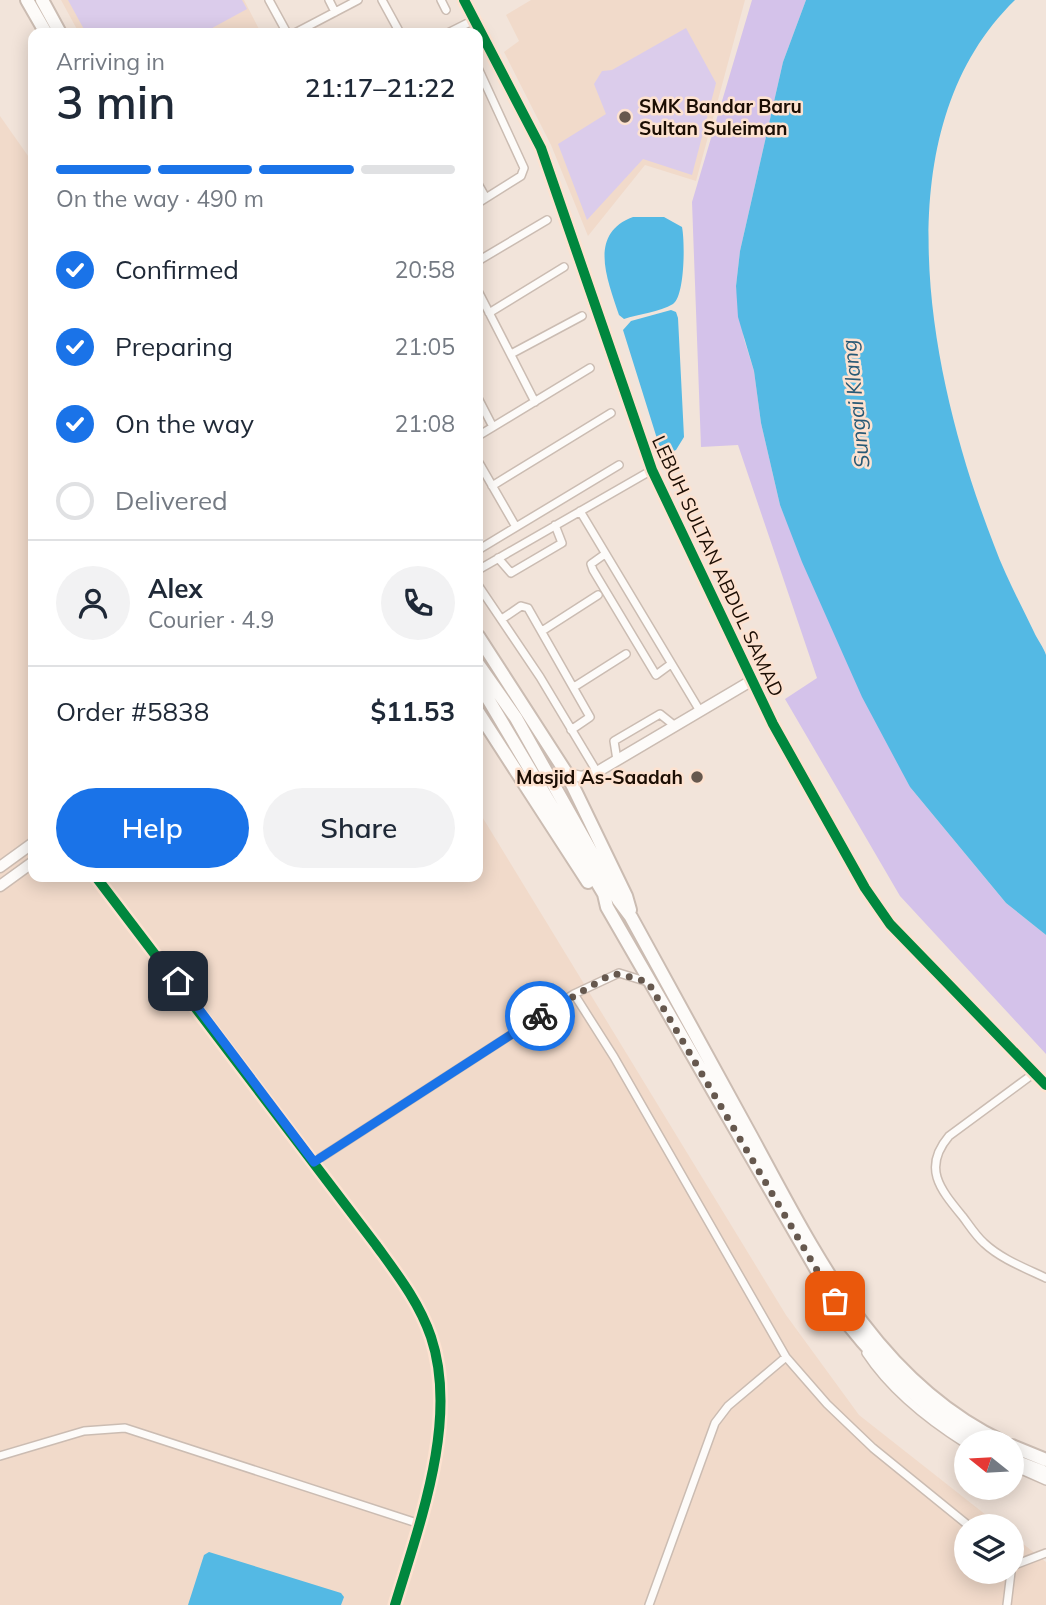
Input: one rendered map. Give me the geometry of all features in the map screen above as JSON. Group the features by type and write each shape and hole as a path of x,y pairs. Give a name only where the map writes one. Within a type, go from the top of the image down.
{"highway":[{"path":"27,0 43,28"},
{"path":"42,0 57,28"},
{"path":"483,644 567,774 626,896 631,917"},
{"path":"483,671 516,718 631,917 804,1234 869,1336 916,1385 944,1408 982,1430"},
{"path":"483,690 604,894 607,907"},
{"path":"483,720 607,907 848,1324 881,1365 911,1396 960,1430"},
{"path":"1024,1451 1046,1460"},
{"path":"1024,1465 1046,1473"}],"street":[{"path":"269,0 284,28"},
{"path":"329,0 335,12"},
{"path":"305,28 358,0"},
{"path":"382,0 397,28"},
{"path":"441,0 446,10"},
{"name":"LEBUH SULTAN ABDUL SAMAD","path":"464,0 478,28"},
{"path":"459,28 474,20"},
{"name":"LEBUH SULTAN ABDUL SAMAD","path":"483,37 541,148 652,470 751,681 839,844 890,924 1046,1085"},
{"path":"483,79 524,172 483,200"},
{"path":"483,193 486,198"},
{"path":"483,258 547,220"},
{"path":"489,313 564,267"},
{"path":"483,301 535,402"},
{"path":"511,354 582,316"},
{"path":"483,433 590,368"},
{"path":"483,408 493,427"},
{"path":"492,486 611,413"},
{"path":"483,547 620,466"},
{"path":"483,470 516,527"},
{"path":"483,567 652,470"},
{"path":"580,511 700,711"},
{"path":"498,558 511,573 562,543 555,525"},
{"path":"605,554 590,564 637,647 656,675 671,664"},
{"path":"483,592 597,772"},
{"path":"542,631 597,595"},
{"path":"502,619 522,606 528,608 590,717 571,730"},
{"path":"574,687 626,654"},
{"path":"567,774 582,777 597,772 751,681"},
{"path":"617,760 612,746 614,741 648,720 663,713 675,726"},
{"path":"576,795 597,772"},
{"path":"0,867 28,847"},
{"path":"0,886 28,866"},
{"path":"100,882 411,1293 431,1338 440,1418 435,1466 395,1605"},
{"path":"314,1162 574,994 619,974 648,982"},
{"path":"574,994 614,1057 786,1357 827,1405 873,1448 954,1514"},
{"path":"1033,1074 949,1136 939,1148 934,1163 936,1177 944,1194 984,1243 1046,1278"},
{"path":"848,1324 871,1361 892,1387 954,1436"},
{"path":"649,1605 715,1423 728,1406 786,1357"},
{"path":"0,1456 84,1431 125,1428 419,1524"},
{"path":"1024,1471 1046,1481"},
{"path":"1024,1561 1046,1553"},
{"path":"1007,1605 1010,1584"}],"shaded area":[{"path":"61,0 244,0 258,28 76,28"},
{"path":"68,0 242,0 247,9 212,28 83,28"},
{"name":"SMK Bandar Baru Sultan Suleiman","path":"531,0 745,0 696,181 645,165 588,236 551,145 504,52 519,41 506,15"},
{"path":"752,0 806,0 783,62 740,251 736,286 744,339 754,371 761,423 780,505 832,628 910,787 1006,903 1046,935 1046,1054 900,896 785,699 817,678 738,445 701,447 692,202"},
{"path":"686,28 716,83 692,175 643,159 587,220 558,144 606,114 594,84 602,71 612,70"},
{"path":"0,116 28,156 28,882 483,882 483,818 786,1315 859,1415 954,1490 954,1500 967,1500 985,1514 954,1514 954,1584 1024,1584 1024,1545 1046,1562 1046,1605 0,1605"}],"water":[{"name":"Sungai Klang","path":"806,0 1015,0 972,56 944,120 931,190 929,264 937,338 952,412 971,481 1003,567 1046,655 1046,935 1006,903 910,787 862,697 802,562 780,505 761,423 754,371 738,317 736,286 740,251 783,62"},
{"path":"633,217 664,217 682,227 683,268 680,291 673,304 624,319 619,315 606,274 605,247 610,235 619,225"},
{"path":"671,310 676,312 678,318 684,437 676,450 668,453 659,445 623,330 631,321"},
{"path":"209,1552 341,1593 344,1597 341,1605 188,1605 204,1555"}],"cycle path":[{"path":"464,0 479,28"},
{"path":"483,37 541,148 652,470 773,724 865,888 890,924 1046,1085"},
{"path":"100,882 376,1245 407,1289 426,1324 438,1369 441,1403 438,1437 424,1507 395,1605"}],"way so far":[{"path":"540,1016 610,975 629,975 648,982 835,1301"}],"place":[{"name":"SMK Bandar Baru Sultan Suleiman","path":"625,117"},
{"name":"Masjid As-Saadah","path":"697,777"}],"route":[{"path":"178,981 314,1162 540,1016"}]}
